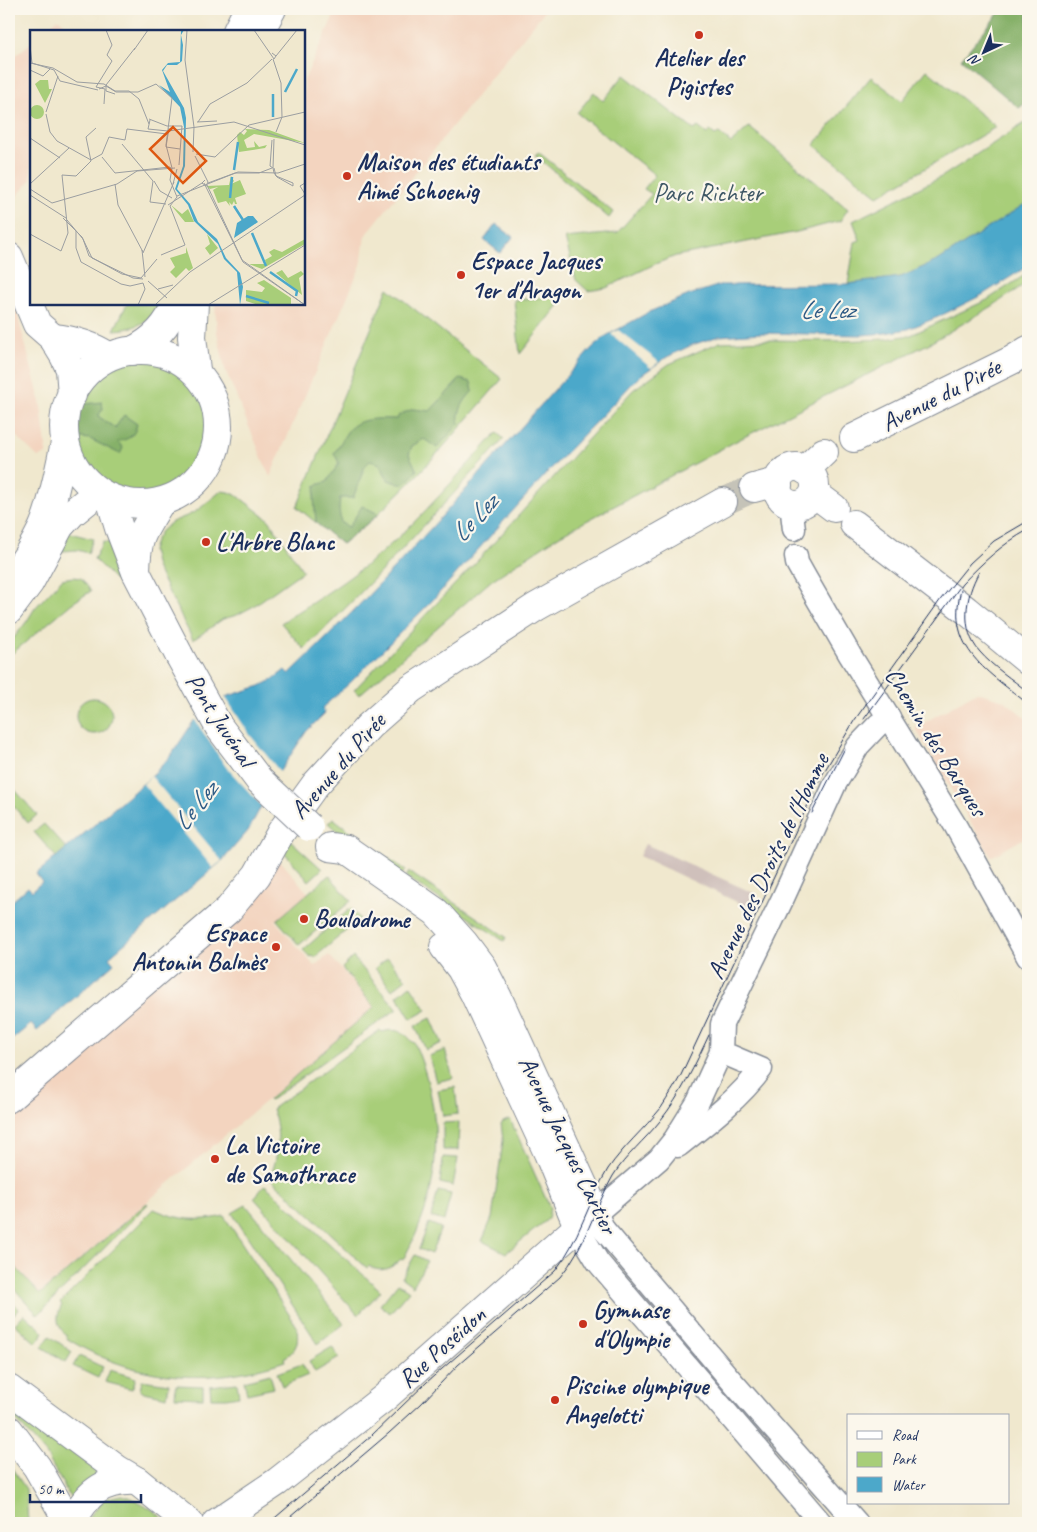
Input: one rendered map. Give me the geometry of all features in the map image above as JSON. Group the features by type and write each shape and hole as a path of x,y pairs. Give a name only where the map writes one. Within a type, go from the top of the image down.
{"main road":[{"path":"238,30 248,9"},
{"path":"261,30 272,9"},
{"path":"9,257 38,324 53,338 70,369 72,395"},
{"path":"9,582 20,567 42,528 52,497 65,443 67,408 72,395 84,376 96,364 148,343 171,317 176,305"},
{"path":"194,305 192,337 196,370"},
{"path":"53,338 69,340 120,353 155,350 176,357 196,370 204,380 213,398 219,418 216,447 210,462 192,485 178,496 143,505 104,495 84,480 72,464 65,443"},
{"name":"Avenue du Pirée","path":"854,438 1012,360 1028,350"},
{"path":"9,610 30,582 60,526 72,513 104,495"},
{"name":"Pont Juvénal","path":"104,495 136,572 219,727 259,780 330,847"},
{"path":"805,495 966,610 1028,661"},
{"path":"136,572 139,540 143,529 160,502"},
{"name":"Avenue du Pirée","path":"9,1098 229,909 257,875 282,832 310,791 369,726 411,689 536,607 723,502"},
{"name":"Avenue Jacques Cartier","path":"330,847 343,863 403,905 432,921 446,935 464,943 484,971 498,998 585,1225"},
{"name":"Avenue Jacques Cartier","path":"432,921 474,993 548,1153 585,1225"},
{"name":"Rue Poséidon","path":"216,1523 277,1482 384,1398 585,1225"},
{"path":"9,1388 117,1469 137,1481 181,1520"},
{"path":"9,1430 37,1467 70,1523 88,1496 98,1488 122,1480 137,1481"}],"street":[{"name":"Chemin des Barques","path":"796,556 797,563 806,579 955,825 1028,956"},
{"name":"Avenue des Droits de l'Homme","path":"721,1052 722,1024 783,898 831,792 858,746 888,717"},
{"name":"Rue Poséidon","path":"585,1225 659,1159 706,1124 753,1081 761,1070 721,1052 698,1102 675,1139 659,1159"},
{"name":"Avenue Jacques Cartier","path":"585,1225 604,1230 857,1523"},
{"name":"Avenue Jacques Cartier","path":"585,1225 598,1262 821,1523"},
{"path":"763,1456 783,1439"}],"shaded area":[{"path":"337,9 546,9 365,236 361,265 270,477 225,369 217,332 215,305 305,305 305,78"},
{"path":"58,18 71,30 46,30"},
{"path":"30,44 30,181 9,205 9,60"},
{"path":"12,294 40,400 47,453 39,458 9,429 9,297"},
{"path":"977,692 1004,700 1028,720 1028,836 991,857 915,728"},
{"path":"645,844 758,895 752,909 639,856"},
{"path":"278,858 308,893 275,921 314,966 329,955 375,1008 40,1293 9,1259 9,1112 87,1045"}],"green space":[{"path":"1002,9 1028,9 1028,101 1019,108 961,59"},
{"name":"Parc Richter","path":"927,70 996,127 878,196 814,145 871,77 902,101"},
{"name":"Parc Richter","path":"624,75 694,130 698,127 707,134 710,131 715,135 719,133 731,143 749,127 848,209 840,221 797,232 676,256 606,288 588,291 576,280 565,238 617,233 652,194 644,189 655,175 577,113 594,92 603,101"},
{"path":"1028,121 1028,202 939,260 901,277 848,284 855,242 860,240 853,221 943,176"},
{"path":"538,152 613,212 609,218 535,155"},
{"path":"1028,273 1028,282 991,307 930,343 740,439 560,535 492,580 359,695 354,690 479,559 633,390 669,364 720,342 766,340 840,341 886,339 911,335 987,300"},
{"path":"388,288 502,379 386,507 342,544 297,507"},
{"path":"560,296 564,299 520,354 514,300"},
{"path":"126,305 159,305 152,316 141,324 114,330"},
{"path":"142,358 169,364 181,370 191,379 200,389 206,401 212,428 206,455 200,467 191,477 181,486 169,492 142,498 115,492 103,486 93,477 84,467 78,455 72,428 78,401 84,389 93,379 103,370 115,364"},
{"path":"460,379 471,382 473,391 462,406 459,424 437,448 424,439 412,446 409,454 417,471 403,485 388,480 380,464 370,461 365,466 353,498 340,498 341,523 349,527 362,506 379,514 342,544 316,523 314,498 316,485 327,482 339,463 334,453 352,427 357,423 370,419 397,419 399,415 413,409 430,411"},
{"path":"102,402 103,409 98,416 115,428 124,415 137,424 131,436 118,442 123,448 120,454 90,439 74,437 77,405"},
{"path":"497,433 504,439 381,572 304,649 281,623 345,581 381,553 426,510"},
{"path":"221,491 238,496 269,520 303,571 252,607 237,615 223,619 193,640 156,567 152,551 161,531 172,522 198,510"},
{"path":"62,531 93,539 88,553 77,550 62,551"},
{"path":"103,542 110,543 125,582 129,588 133,586 155,620 94,559"},
{"path":"81,578 91,591 71,604 9,656 9,644 35,608 62,579"},
{"path":"94,698 106,704 112,716 106,728 94,734 82,728 76,716 82,704"},
{"path":"9,783 37,815 28,823 9,801"},
{"path":"333,818 368,845 406,870 402,875 336,830 328,823"},
{"path":"44,824 66,848 56,857 34,832"},
{"path":"290,840 322,869 309,881 283,851"},
{"path":"409,872 506,937 504,941 406,877"},
{"name":"Boulodrome","path":"329,875 351,901 299,945 277,920"},
{"path":"351,908 360,919 315,957 309,956 303,950"},
{"path":"353,957 397,1009 269,1101 374,1007 342,968"},
{"path":"388,958 406,979 392,990 375,968"},
{"path":"410,985 427,1010 411,1019 397,996"},
{"path":"431,1018 442,1043 426,1050 415,1026"},
{"path":"380,1030 382,1032 399,1031 414,1042 429,1088 434,1111 436,1135 432,1182 418,1229 403,1260 401,1259 386,1269 378,1270 369,1266 367,1268 270,1178 278,1144 277,1127 272,1109"},
{"path":"445,1050 453,1078 436,1082 429,1056"},
{"path":"455,1087 458,1114 443,1116 438,1090"},
{"path":"510,1119 550,1208 548,1219 506,1253 482,1241 492,1218 503,1141 501,1123"},
{"path":"459,1122 458,1150 443,1150 443,1123"},
{"path":"443,1157 458,1158 453,1186 440,1183"},
{"path":"265,1185 381,1291 359,1314 254,1198"},
{"path":"438,1191 451,1194 444,1221 431,1217"},
{"path":"147,1203 38,1315 9,1283 9,1260 40,1294"},
{"path":"246,1205 344,1324 318,1344 232,1213"},
{"path":"154,1209 172,1216 189,1219 224,1216 298,1328 296,1346 284,1358 285,1361 257,1369 228,1374 172,1375 145,1371 118,1363 66,1338 68,1336 61,1329 58,1322 58,1314 62,1305 60,1303"},
{"path":"429,1223 441,1228 431,1254 419,1249"},
{"path":"415,1255 427,1261 413,1286 402,1278"},
{"path":"398,1283 409,1291 390,1313 380,1305"},
{"path":"9,1297 19,1309 9,1319"},
{"path":"24,1314 44,1332 36,1343 15,1324"},
{"path":"50,1336 72,1352 66,1362 42,1347"},
{"path":"332,1347 339,1358 315,1372 309,1361"},
{"path":"79,1356 103,1367 98,1378 73,1366"},
{"path":"302,1364 308,1375 282,1386 277,1373"},
{"path":"110,1370 136,1378 132,1389 105,1382"},
{"path":"270,1374 274,1388 247,1394 244,1381"},
{"path":"142,1380 169,1384 167,1397 140,1391"},
{"path":"237,1383 239,1396 211,1398 210,1386"},
{"path":"176,1385 203,1386 203,1398 175,1397"},
{"path":"9,1403 92,1467 98,1473 97,1476 72,1497 69,1495 46,1454 9,1412"},
{"path":"9,1464 26,1489 28,1523 9,1523"},
{"path":"121,1495 146,1506 167,1523 87,1523 88,1518 104,1499"}],"water":[{"name":"Le Lez","path":"1028,202 1028,266 982,295 938,317 908,329 862,335 761,333 719,336 692,345 667,357 640,376 546,474 431,602 352,681 322,708 325,713 306,732 280,771 248,831 222,861 109,957 114,963 37,1031 31,1024 9,1042 9,904 28,887 32,891 42,882 36,874 152,776 172,754 195,719 205,708 225,697 260,686 285,670 289,674 368,596 592,348 606,336 649,312 689,295 720,285 848,284 901,277 939,260"},
{"path":"496,224 513,237 500,253 484,240"}],"pier":[{"path":"618,330 659,362 651,368 611,334"},
{"path":"224,695 250,735 281,773 263,807 226,767 193,717 203,706"},
{"path":"151,776 222,861 213,868 143,784"}],"tunnel":[{"path":"723,502 754,488"}],"tram line":[{"path":"269,1523 372,1435 427,1382 555,1271 571,1247 608,1169 661,1108 681,1075 821,777 854,721 941,599 970,563 994,541 1028,521"},
{"path":"864,719 962,584 993,554 1028,530"},
{"path":"979,572 974,581 968,602 967,623 969,634 985,657 1028,692"},
{"path":"961,590 958,611 959,628 965,644 985,669 1028,704"},
{"path":"812,813 844,750"},
{"path":"283,1523 389,1433 421,1404 458,1365 560,1277 583,1241 613,1176 675,1101 709,1035"}],"place":[{"name":"Atelier des Pigistes","path":"699,35"},
{"name":"Maison des étudiants Aimé Schoenig","path":"347,176"},
{"name":"Espace Jacques 1er d'Aragon","path":"461,275"},
{"name":"L'Arbre Blanc","path":"206,542"},
{"name":"Boulodrome","path":"304,919"},
{"name":"Espace Antonin Balmès","path":"276,947"},
{"name":"La Victoire de Samothrace","path":"215,1159"},
{"name":"Gymnase d'Olympie","path":"583,1324"},
{"name":"Piscine olympique Angelotti","path":"555,1400"}]}
